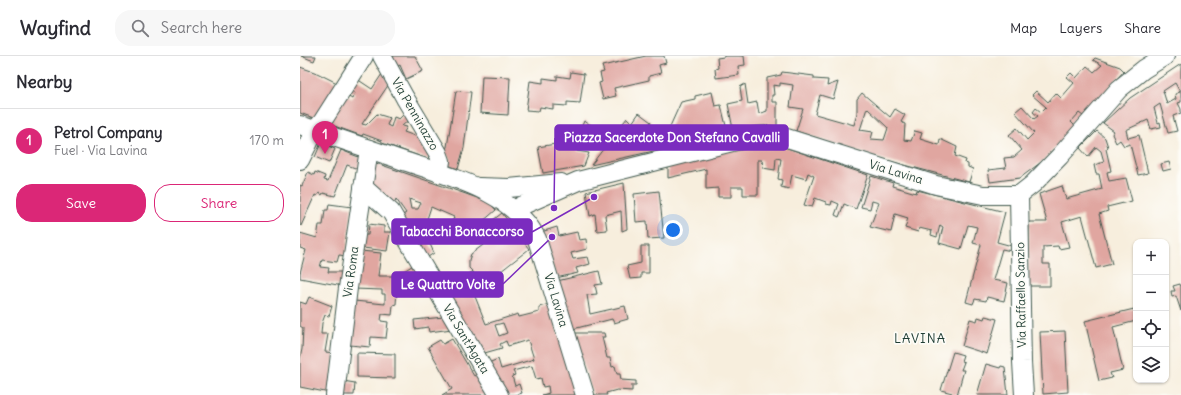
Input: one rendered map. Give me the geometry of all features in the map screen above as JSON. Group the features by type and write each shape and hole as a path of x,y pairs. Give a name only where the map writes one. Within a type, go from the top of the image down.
{"street":[{"path":"300,160 307,127 322,122 364,56"},
{"name":"Via Penninazzo","path":"382,56 405,98 438,152 441,161 439,173"},
{"path":"1019,195 1033,184 1060,156 1119,89 1144,69 1165,56"},
{"name":"Via Lavina","path":"307,127 478,187 516,211 531,227 536,239 585,395"},
{"name":"Via Lavina","path":"478,187 509,188 578,181 756,136 769,135 787,138 936,185 983,195 1019,195"},
{"name":"Via Roma","path":"335,395 348,288 369,149"},
{"name":"Via Lavina","path":"516,211 521,206 578,181"},
{"name":"Via Sant'Agata","path":"364,187 391,212 499,395"},
{"name":"Via Raffaello Sanzio","path":"1019,195 1024,395"}],"building":[{"path":"301,56 316,56 314,61"},
{"path":"390,56 415,56 423,71 406,79 400,65 396,67"},
{"path":"646,56 664,56 666,63 659,65 661,73 649,76 649,80 614,88 616,96 603,99 599,83 602,82 600,73 604,72 602,66"},
{"path":"724,56 744,56 745,65 738,66 739,75 716,78 715,69 718,68 717,58"},
{"path":"1095,58 1120,67 1124,71 1083,116 1079,113 1071,122 1075,126 1044,160 1020,178 990,182 988,170 1006,168 1004,158 1014,157 1022,150 1009,135 1017,128 1027,140 1034,133 1015,112 1022,106 1034,119 1038,116 1033,112 1036,108 1041,112 1046,107 1032,95 1036,91 1048,102 1056,93 1061,98 1074,83 1067,77 1071,73 1076,78 1087,66 1094,72 1102,65 1093,60"},
{"path":"1181,64 1181,102 1178,103 1181,113 1173,116 1177,131 1168,133 1160,104 1154,108 1158,123 1160,122 1161,127 1151,129 1148,120 1126,130 1128,138 1139,135 1148,173 1138,175 1130,144 1124,146 1120,140 1116,143 1112,134 1114,131 1103,123 1130,98","holes":["1175,83 1180,92 1175,94 1176,99 1167,104 1163,91"]},
{"path":"300,67 317,73 339,84 319,120 300,113"},
{"path":"384,71 389,84 362,124 366,125 377,114 390,118 387,125 391,127 394,117 399,119 406,112 410,119 402,126 407,127 404,132 426,140 431,149 428,159 382,143 382,141 363,134 362,136 326,123 344,94 352,99 355,93 349,89 357,79 372,89"},
{"path":"571,72 584,74 580,103 567,102 567,106 553,105 553,109 540,107 539,111 526,110 530,81 543,83 543,78 557,80 557,76 570,78"},
{"path":"782,72 814,76 814,79 828,80 827,86 838,82 833,99 820,95 815,114 854,125 857,113 857,99 862,93 890,117 895,109 905,115 901,122 905,124 904,140 911,141 915,131 922,133 920,139 939,145 940,139 957,147 955,156 966,160 965,163 968,164 968,167 973,169 969,182 878,158 796,131 803,109 790,107 793,85 780,83 780,86 773,85 774,95 772,95 772,102 777,102 777,129 734,134 728,104 742,101 740,87 745,84 748,104 757,102 759,114 767,111 767,78 781,75","holes":["867,108 888,128 884,140 871,139 873,132 860,130"]},
{"path":"482,76 510,77 508,115 480,113"},
{"path":"456,91 471,92 464,148 458,169 448,165 450,159 444,151 447,147"},
{"path":"712,92 715,106 721,105 726,126 684,135 682,139 667,133 681,102 695,99 695,96"},
{"path":"639,113 651,122 640,138 650,135 652,140 656,139 658,150 591,165 627,118 632,123"},
{"path":"584,121 602,132 596,143 578,135"},
{"path":"1097,131 1105,138 1108,147 1106,149 1111,171 1107,172 1109,181 1126,178 1132,201 1107,207 1108,211 1099,214 1112,264 1096,268 1082,216 1062,222 1069,247 1059,249 1058,246 1043,247 1043,264 1050,264 1050,286 1028,286 1029,222 1047,222 1039,194 1062,186 1066,199 1102,189 1099,174 1096,174 1094,165 1104,162 1101,151 1096,147 1088,157 1080,148"},
{"path":"574,136 577,151 589,153 584,166 543,173 538,147 561,143 561,138"},
{"path":"769,142 868,175 856,209 844,204 839,217 835,215 839,204 832,201 831,205 815,198 812,207 804,205 814,176 808,173 806,179 792,175 789,189 781,187 782,180 778,179 781,159 776,158 775,170 763,168 762,160 758,160 758,195 743,195 743,187 731,187 731,197 718,197 718,188 706,189 706,169 668,178 668,165"},
{"path":"321,143 335,149 329,163 315,157"},
{"path":"341,150 361,158 358,169 347,165 335,196 323,193 322,195 319,193 317,196 315,195 301,226 300,185 302,186 308,172 314,175 315,172 325,176 324,180 328,181"},
{"path":"373,162 489,202 496,210 474,229 459,235 449,232 454,217 431,207 425,225 422,226 434,253 425,259 400,217 406,213 396,199 393,206 369,184","holes":["409,199 421,203 418,209 411,209"]},
{"path":"1169,162 1171,169 1163,171 1161,164"},
{"path":"871,176 893,183 892,186 916,193 917,190 1005,212 997,242 1012,246 1011,251 1002,249 993,280 1008,283 1004,301 987,297 986,301 975,299 973,304 966,302 981,245 973,243 977,227 968,225 961,249 939,243 943,227 940,225 937,237 931,235 932,231 919,228 918,232 905,228 908,218 895,214 891,232 870,227 879,203 872,201 870,209 861,207"},
{"path":"624,183 627,229 622,231 621,211 605,215 607,230 597,231 595,214 590,216 586,192"},
{"path":"659,191 664,238 648,239 647,221 636,222 634,194"},
{"path":"329,204 352,207 346,256 339,255 337,262 322,260 320,267 329,268 328,272 344,272 343,286 300,278 306,250 300,248 300,233 317,238 319,225 323,225 325,210 328,210"},
{"path":"502,213 529,249 491,279 489,277 470,284 486,324 518,314 519,317 539,312 539,307 549,304 578,395 542,395 549,393 548,386 543,387 541,378 536,379 532,366 513,371 515,375 512,376 515,386 519,384 522,393 516,395 505,395 486,364 498,359 501,369 534,359 528,340 508,346 506,341 500,344 502,348 481,354 442,288 471,278 470,273 474,273 469,268 471,254 487,242 478,232","holes":["503,323 507,333 499,336 495,325"]},
{"path":"369,224 384,226 384,232 390,232 387,251 363,248 365,235 368,235"},
{"path":"557,227 559,236 577,232 579,240 586,239 587,249 571,253 573,259 588,257 590,264 576,268 578,273 556,278 541,232"},
{"path":"641,246 649,246 649,273 641,273 641,278 630,279 627,266 641,263"},
{"path":"361,251 381,253 378,276 398,276 396,304 393,305 392,315 382,314 381,321 388,322 386,338 371,337 370,347 350,345 354,301 385,304 385,294 382,294 382,290 354,289"},
{"path":"415,264 427,285 411,295 399,274"},
{"path":"599,271 602,284 595,285 597,294 587,295 590,314 625,306 628,319 614,323 612,319 573,329 557,281"},
{"path":"1180,284 1181,311 1176,296 1172,297 1171,291 1175,291 1173,286"},
{"path":"309,297 332,306 329,316 325,315 322,323 321,334 328,334 325,352 335,353 330,393 300,387 300,359 303,328 300,326 300,302 306,304"},
{"path":"1133,309 1133,322 1113,327 1123,370 1110,373 1112,378 1099,381 1085,321"},
{"path":"985,316 997,319 987,354 962,346 970,319 977,321 978,317 984,319"},
{"path":"444,317 452,329 429,332 428,327 415,329 414,320"},
{"path":"1065,331 1068,392 1043,394 1040,332"},
{"path":"574,333 604,333 605,337 602,337 607,358 610,358 612,367 615,366 617,374 620,374 621,380 636,381 636,385 632,385 632,391 617,390 606,393 607,395 593,395"},
{"path":"452,339 474,376 479,373 492,395 442,395 452,389 428,347 440,340 443,344"},
{"path":"953,352 963,355 961,361 964,362 961,370 964,370 957,395 951,395 952,393 941,390"},
{"path":"357,353 395,354 395,378 357,377"},
{"path":"986,364 1000,368 1001,366 1005,367 1008,395 977,395"},
{"path":"343,381 355,383 354,395 342,395"}],"place":[{"name":"Petrol Company","path":"325,154"},
{"name":"Tabacchi Bonaccorso","path":"594,197"},
{"name":"Piazza Sacerdote Don Stefano Cavalli","path":"554,208"},
{"name":"Le Quattro Volte","path":"552,237"}],"district":[{"name":"LAVINA","path":"920,338"}]}
